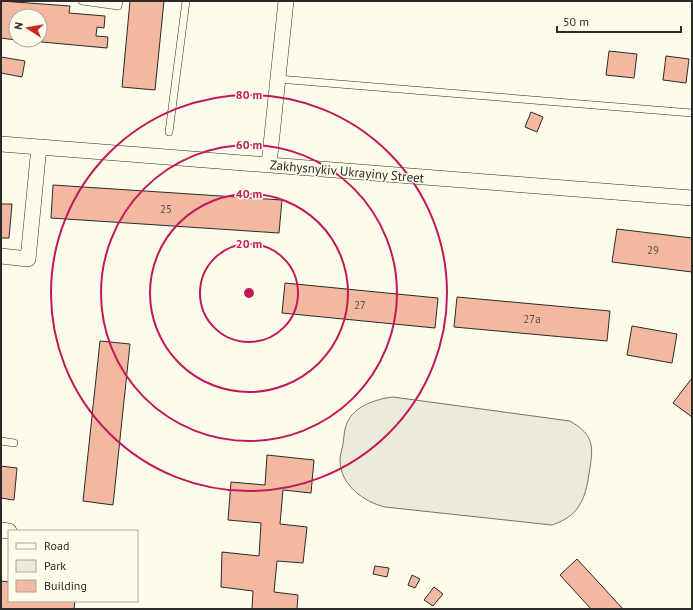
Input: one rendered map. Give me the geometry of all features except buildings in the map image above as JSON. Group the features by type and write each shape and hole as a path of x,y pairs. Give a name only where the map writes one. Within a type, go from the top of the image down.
{"street":[{"path":"269,164 286,1"},
{"name":"Zakhysnykiv Ukrayiny Street","path":"1,144 692,198"},
{"path":"1,256 28,259 39,147"}],"lane":[{"path":"82,1 118,6 119,1"},
{"path":"169,132 186,1"},
{"path":"278,79 692,113"},
{"path":"1,441 14,443"}],"green space":[{"path":"393,397 570,421 584,432 591,443 592,450 590,465 583,499 575,512 569,517 552,525 385,507 369,501 362,497 349,485 341,469 340,458 345,428 350,417 366,404"}]}
